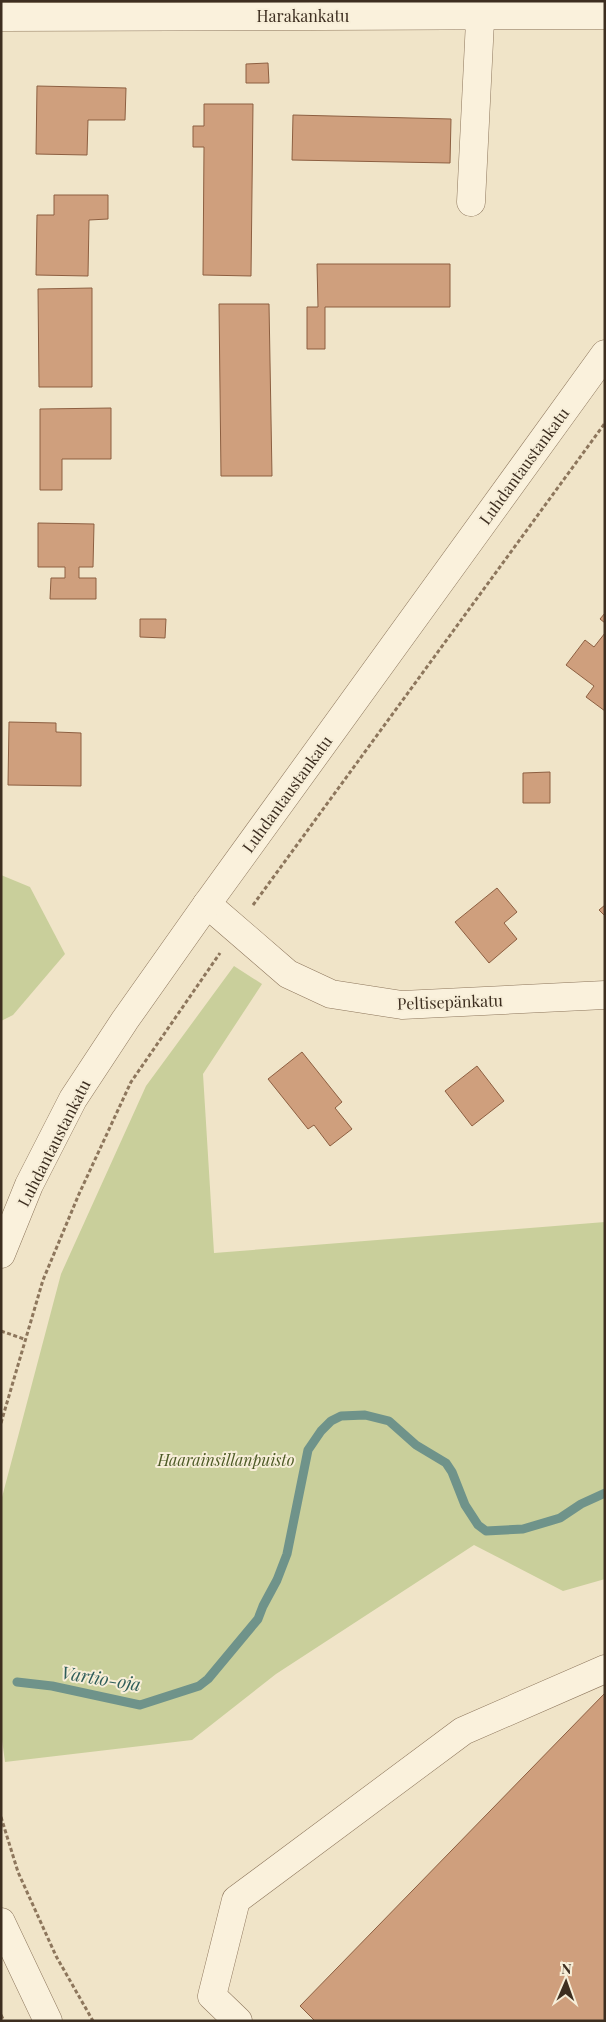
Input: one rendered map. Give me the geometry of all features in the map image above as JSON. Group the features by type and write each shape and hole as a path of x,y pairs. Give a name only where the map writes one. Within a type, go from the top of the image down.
{"street":[{"name":"Harakankatu","path":"1,17 481,8 605,16"},
{"path":"471,202 481,8"},
{"name":"Luhdantaustankatu","path":"1,1254 30,1185 73,1099 131,1012 605,354"},
{"name":"Peltisepänkatu","path":"207,904 288,974 331,994 402,1006 605,995"},
{"path":"223,2016 212,1996 236,1900 463,1731 605,1669"},
{"path":"1,1922 48,2021"}],"path":[{"path":"1,1423 24,1339 43,1280 79,1194 131,1082 236,929 605,423"},
{"path":"1,1331 24,1339"},
{"path":"1,1817 18,1872 56,1956 93,2021"},
{"path":"1,2015 4,2021"}],"green space":[{"path":"1,875 30,887 65,954 13,1015 1,1021"},
{"name":"Haarainsillanpuisto","path":"234,966 262,984 203,1074 214,1253 605,1222 605,1579 563,1591 474,1545 276,1674 192,1740 5,1762 1,1732 1,1501 61,1274 146,1086"}],"building":[{"path":"268,63 269,83 246,83 246,64"},
{"path":"37,86 126,88 125,120 88,120 87,155 36,154"},
{"path":"204,104 253,104 251,276 203,275 204,147 193,147 193,126 204,126"},
{"path":"293,115 451,119 450,163 292,160"},
{"path":"54,195 108,195 108,219 89,220 88,276 36,275 37,215 54,215"},
{"path":"317,264 450,264 450,307 325,307 325,349 307,349 307,307 318,307"},
{"path":"92,288 92,387 39,387 38,289"},
{"path":"219,304 269,304 272,476 221,476"},
{"path":"111,408 111,459 62,459 62,490 40,490 40,409"},
{"path":"38,523 94,524 93,567 79,567 79,578 96,578 96,599 50,599 51,578 65,578 65,567 38,567"},
{"path":"605,613 605,623 600,619"},
{"path":"140,619 166,619 165,638 140,637"},
{"path":"605,633 605,711 586,697 594,686 566,665 585,640 594,647"},
{"path":"9,722 56,723 56,732 81,733 81,786 8,785"},
{"path":"550,772 550,803 523,803 523,773"},
{"path":"497,888 517,912 504,923 517,939 489,963 455,922"},
{"path":"605,905 605,916 599,910"},
{"path":"302,1052 342,1102 335,1108 352,1129 330,1146 314,1125 308,1129 268,1079"},
{"path":"477,1066 504,1101 472,1126 445,1091"},
{"path":"605,1693 605,2021 315,2021 300,2006"}],"waterway":[{"name":"Vartio-oja","path":"17,1682 52,1686 140,1705 199,1686 208,1679 258,1619 287,1554 308,1450 321,1431 331,1421 341,1416 365,1415 389,1421 416,1445 446,1463 452,1472 465,1505 478,1525 486,1531 523,1529 560,1518 581,1504 605,1493"}]}
